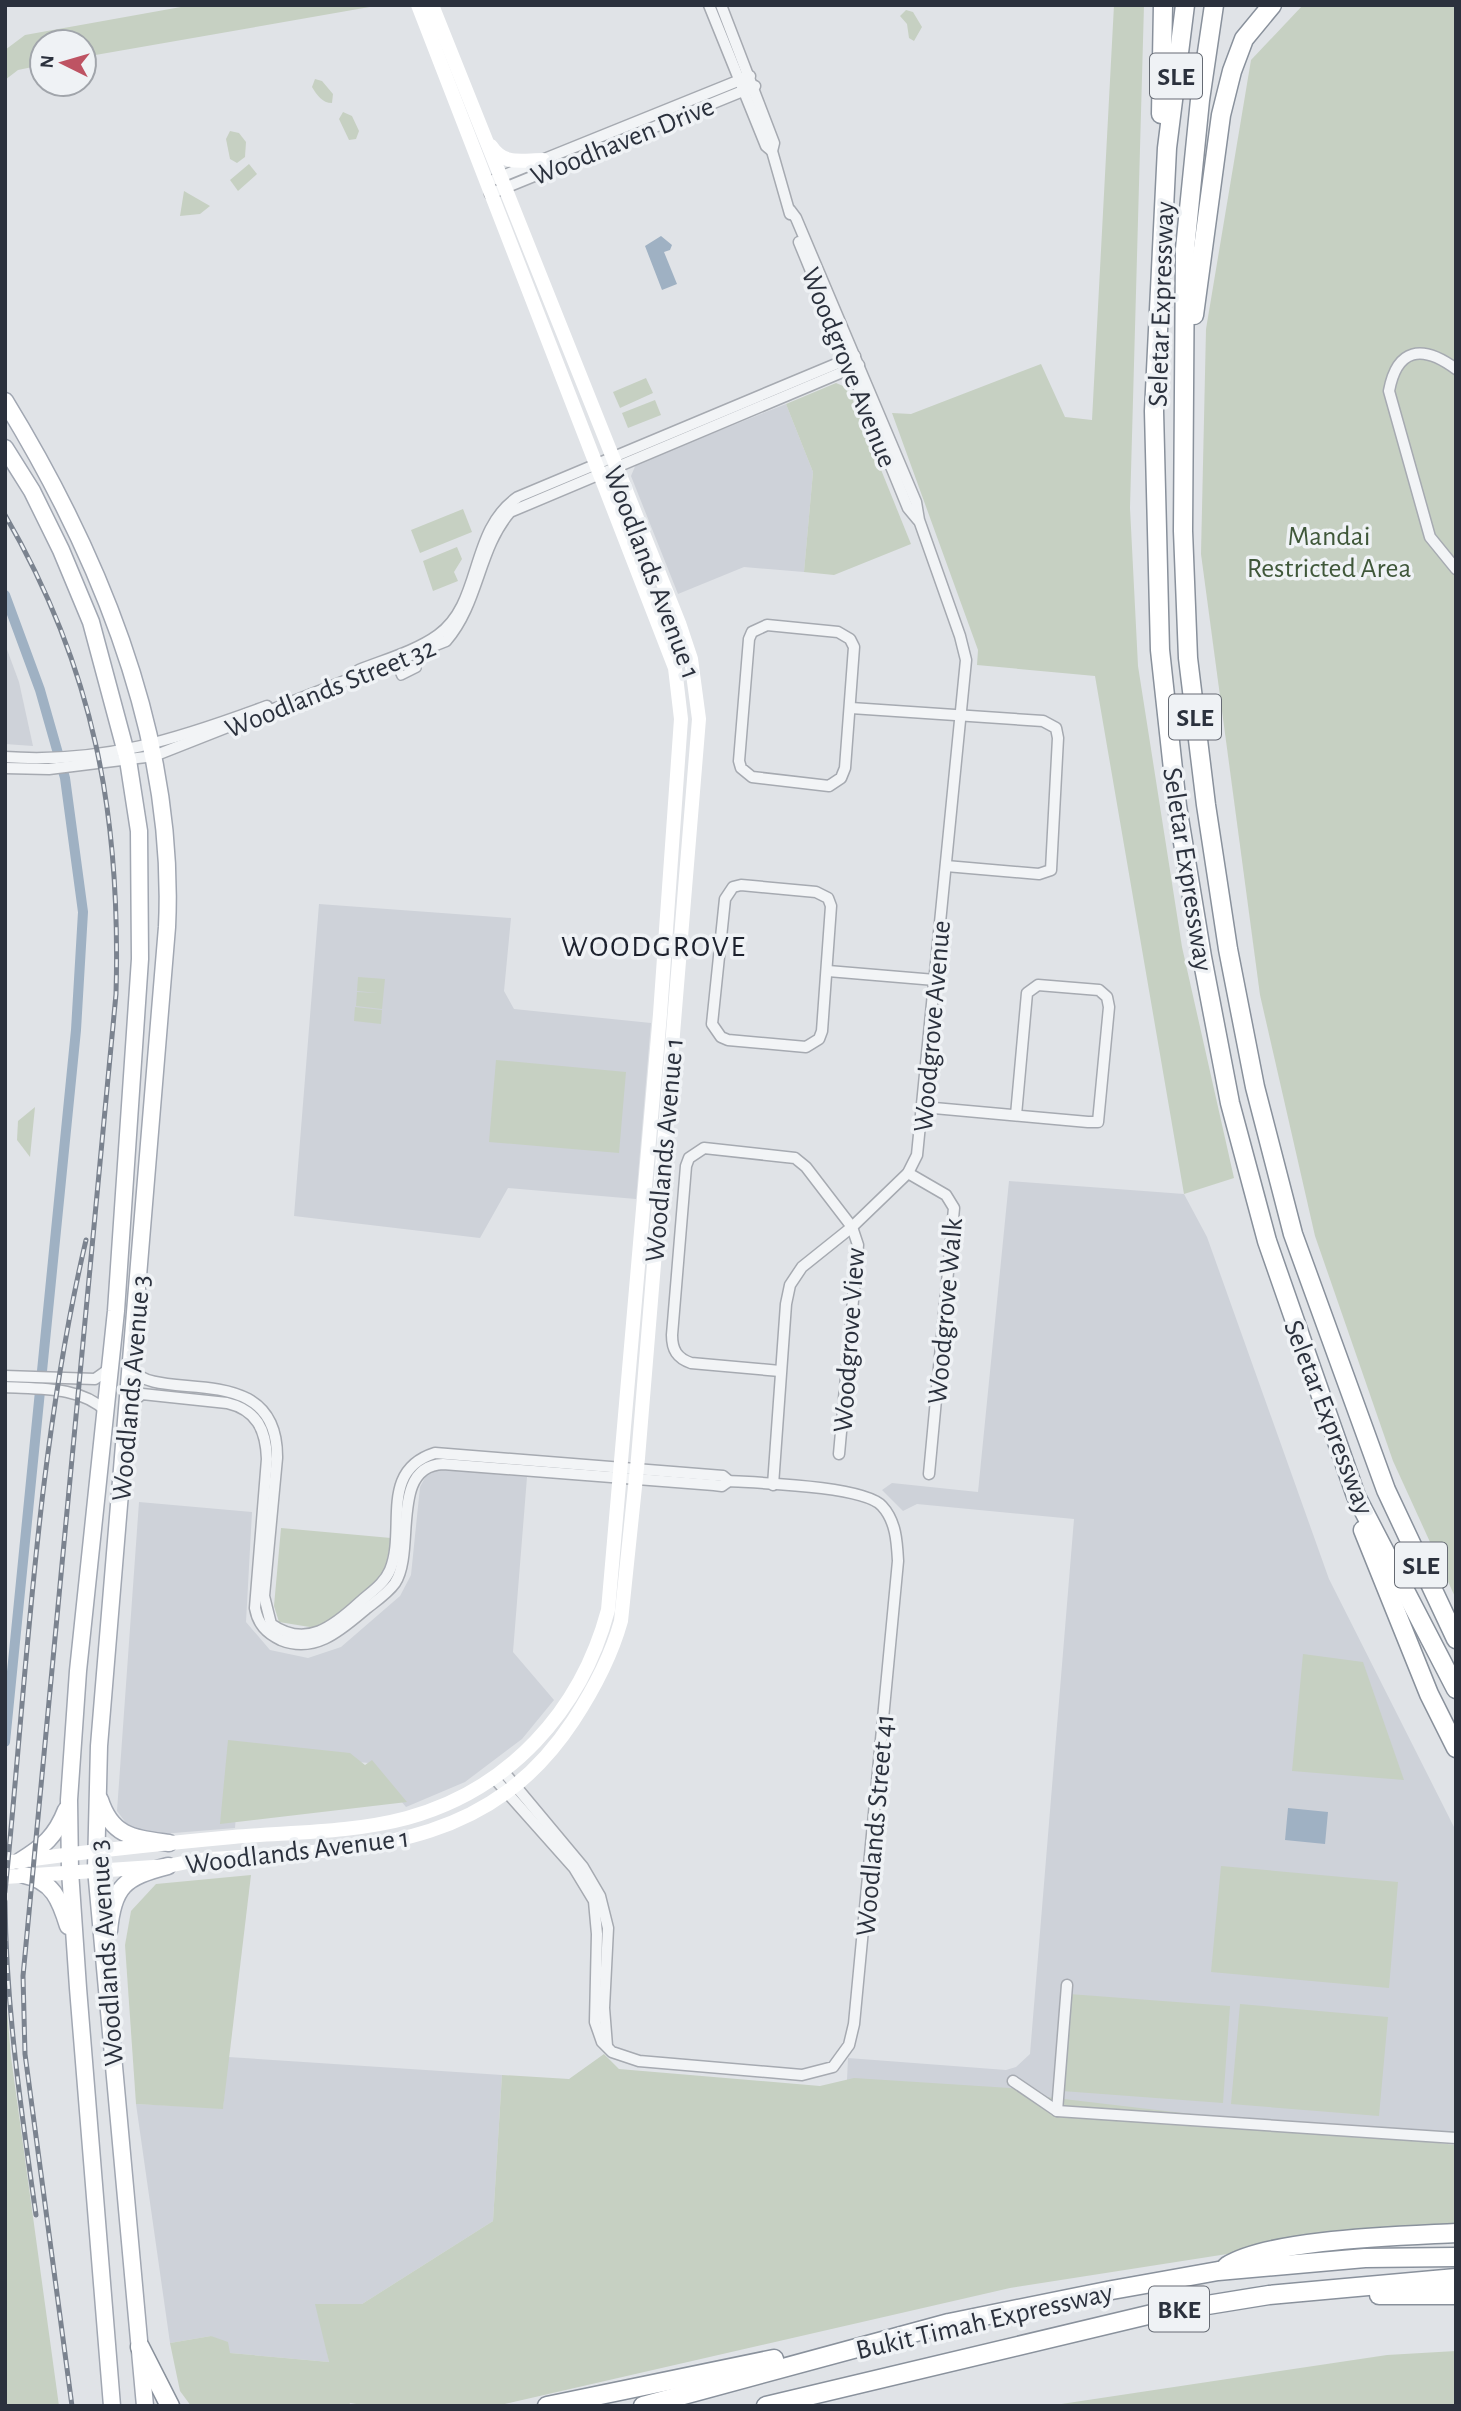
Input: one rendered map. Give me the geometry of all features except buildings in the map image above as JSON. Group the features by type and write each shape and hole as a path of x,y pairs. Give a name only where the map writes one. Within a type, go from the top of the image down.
{"highway":[{"path":"1163,5 1161,124 1167,148"},
{"name":"Seletar Expressway","path":"1185,5 1167,148 1154,411 1160,650 1177,806 1230,1103 1267,1241 1356,1496 1456,1689"},
{"name":"Seletar Expressway","path":"1214,5 1200,100 1185,249 1183,531 1188,658 1227,948 1255,1087 1293,1234 1386,1490 1456,1639"},
{"path":"1184,389 1221,115 1244,39 1272,5"},
{"path":"1356,1496 1364,1536 1429,1694 1456,1748"},
{"path":"1218,2271 1233,2261 1262,2252 1456,2233"},
{"name":"Bukit Timah Expressway","path":"643,2406 949,2323 1218,2271 1365,2258 1456,2256"},
{"name":"Bukit Timah Expressway","path":"766,2406 1152,2314 1269,2295 1456,2278"},
{"path":"1343,2290 1384,2296 1456,2295"},
{"path":"547,2406 949,2323"},
{"path":"140,2347 170,2406"}],"main road":[{"name":"Woodlands Avenue 1","path":"5,1877 17,1867 69,1863 96,1869 168,1866 197,1860 397,1841 468,1817 511,1787 558,1744 590,1695 609,1658 623,1611 699,719 691,659 613,464 418,5"},
{"name":"Woodlands Avenue 1","path":"69,1863 95,1851 383,1823 443,1805 498,1774 540,1738 558,1718 592,1661 608,1610 681,719 675,668 596,470 494,186 484,141 432,5"},
{"path":"484,141 498,156 512,162 543,160"},
{"name":"Woodlands Avenue 3","path":"5,401 47,469 85,547 114,622 153,751 166,832 168,906 97,1790 95,1851 145,2406"},
{"path":"5,448 32,491 61,550 91,622 123,758"},
{"name":"Woodlands Avenue 3","path":"112,2406 76,1962 69,1863 69,1800 78,1671 106,1412 140,959 139,831 131,778 123,766 123,758"},
{"path":"97,1790 106,1816 115,1828 133,1836 169,1843"},
{"path":"69,1800 51,1839 17,1867 52,1888 68,1924 76,1962"},
{"path":"107,1975 110,1919 118,1891 132,1877 168,1866"}],"street":[{"name":"Woodgrove Avenue","path":"709,5 766,146 772,151"},
{"name":"Woodgrove Avenue","path":"721,5 755,86 774,143 772,151 790,210 908,508 919,520 966,660 917,1156 908,1173 852,1227 795,1274 787,1295 773,1485"},
{"name":"Woodhaven Drive","path":"494,186 741,85 750,76"},
{"name":"Woodhaven Drive","path":"494,186 543,160 741,85 755,86"},
{"path":"1456,369 1427,354 1413,354 1399,360 1392,371 1389,391 1430,537 1456,569"},
{"name":"Woodlands Street 32","path":"153,751 293,697 439,635 458,614 495,518 504,507 518,498 613,464 852,363"},
{"name":"Woodlands Street 32","path":"123,758 153,751 446,641 457,628 472,601 498,526 510,512 596,470"},
{"path":"766,625 838,632 850,639 854,647 851,708 845,768 837,782 829,786 752,777 741,768 739,761 749,639 759,628 766,625"},
{"path":"395,662 401,676 418,668"},
{"path":"851,708 1043,721 1056,728 1058,738 1051,870 1039,874 946,866"},
{"path":"5,757 48,764"},
{"path":"74,761 123,758"},
{"path":"5,768 123,758"},
{"path":"741,885 816,892 828,898 831,906 828,971 822,1031 813,1044 806,1047 728,1040 721,1037 712,1024 725,900 733,887 741,885"},
{"path":"828,971 935,980"},
{"path":"923,1107 1016,1115 1098,1122 1109,1007 1107,997 1099,990 1031,986 1027,993 1016,1115"},
{"path":"780,1371 691,1363 679,1357 674,1350 672,1339 677,1271 689,1157 704,1148 795,1158 806,1167 852,1227"},
{"name":"Woodgrove Walk","path":"908,1173 946,1195 954,1208 929,1474"},
{"name":"Woodgrove View","path":"839,1454 858,1245 852,1227"},
{"path":"5,1387 20,1388 95,1379 109,1368"},
{"path":"132,1369 144,1380 232,1392 254,1404 272,1428 277,1440 277,1458 264,1596 271,1624 286,1632 306,1635 321,1633 333,1626 383,1582 393,1559 401,1484 412,1465 427,1456 443,1453 621,1472"},
{"path":"5,1376 51,1384 93,1398 106,1412"},
{"path":"129,1405 142,1394 227,1403 240,1406 254,1415 265,1435 267,1459 255,1608 257,1619 268,1633 295,1644 313,1643 337,1633 394,1585 402,1565 411,1489 417,1475 428,1467 443,1464 621,1472"},
{"name":"Woodlands Street 41","path":"498,1774 574,1868 594,1901 597,1934 595,2022 596,2031 607,2047 619,2056 639,2060 802,2075 833,2067 849,2045 854,2024 898,1561 895,1533 882,1506 867,1496 729,1481 722,1486 621,1472"},
{"path":"1057,2111 1067,1985"},
{"path":"1013,2081 1057,2111 1456,2138"}],"shaded area":[{"path":"786,404 813,472 804,572 744,567 678,594 631,476 636,464"},
{"path":"5,644 19,682 33,746 5,744"},
{"path":"319,904 511,918 504,991 514,1009 651,1023 636,1199 508,1188 480,1238 294,1216"},
{"path":"1009,1181 1184,1194 1207,1237 1329,1579 1456,1831 1456,2138 846,2102 848,2058 1006,2070 1016,2067 1030,2054 1074,1519 917,1504 903,1511 882,1490 892,1483 978,1492"},
{"path":"440,1469 527,1477 513,1652 554,1700 522,1739 465,1782 406,1807 369,1763 241,1752 235,1828 149,1835 129,1827 117,1811 139,1502 252,1512 246,1622 270,1650 308,1658 341,1647 400,1596 411,1575 420,1487 427,1474"},
{"path":"228,2057 502,2075 493,2221 362,2304 317,2304 329,2362 230,2353 211,2336 170,2343 136,2104 223,2108"}],"green space":[{"path":"192,5 381,5 98,55 98,28 64,28"},
{"path":"1114,5 1144,5 1130,508 1138,666 1182,947 1234,1178 1184,1194 1095,676 977,665 978,650 892,413 911,414 1041,364 1065,417 1092,420"},
{"name":"Mandai Restricted Area","path":"1303,5 1456,5 1456,1599 1393,1461 1315,1236 1260,995 1201,554 1206,329 1251,60"},
{"path":"906,10 913,12 922,27 914,41 909,38 907,24 900,16"},
{"path":"28,34 28,68 18,70 5,80 5,50"},
{"path":"315,79 322,81 333,94 332,103 323,100 316,93 312,87"},
{"path":"343,112 352,116 359,131 356,139 349,140 339,119"},
{"path":"230,131 239,133 246,142 245,157 237,163 230,159 226,139"},
{"path":"249,164 257,174 238,191 230,180"},
{"path":"184,191 210,206 200,214 180,216"},
{"path":"646,378 653,393 620,408 613,392"},
{"path":"836,383 848,388 911,544 834,575 804,572 813,472 786,404"},
{"path":"655,400 661,415 628,428 622,413"},
{"path":"463,509 472,532 420,553 411,530"},
{"path":"457,547 462,559 454,572 458,581 433,591 423,561"},
{"path":"358,977 385,979 382,1009 356,1006 357,992 378,993 357,991"},
{"path":"355,1007 382,1010 381,1024 354,1021"},
{"path":"496,1060 626,1072 619,1153 489,1142"},
{"path":"35,1107 30,1157 17,1140 18,1121"},
{"path":"281,1528 391,1538 384,1576 322,1629 279,1622 274,1606"},
{"path":"1303,1654 1363,1662 1404,1780 1292,1771"},
{"path":"228,1740 350,1753 365,1765 372,1760 407,1802 220,1824"},
{"path":"1221,1866 1398,1882 1389,1988 1211,1972"},
{"path":"251,1875 223,2109 136,2104 125,1945 131,1911 156,1884"},
{"path":"5,1987 11,2057 59,2406 5,2406"},
{"path":"1069,1994 1230,2006 1223,2103 1062,2091"},
{"path":"1240,2004 1388,2017 1379,2116 1231,2104"},
{"path":"604,2054 619,2069 820,2086 854,2078 1025,2089 1038,2096 1456,2145 1456,2225 1336,2237 1010,2288 496,2406 369,2406 350,2403 349,2406 191,2406 180,2391 170,2343 211,2336 228,2342 230,2353 329,2362 315,2304 362,2304 493,2221 502,2075 569,2079"},
{"path":"1456,2351 1456,2406 1048,2406 1387,2355"}],"water":[{"path":"661,236 672,245 670,250 664,252 677,284 662,290 645,246"},
{"path":"1288,1808 1328,1812 1325,1844 1285,1840"}],"waterway":[{"path":"5,595 40,690 65,778 83,912 76,1030 5,1742"}],"railway":[{"path":"5,515 36,573 61,630 81,688 96,746 107,806 116,929 116,994 23,1976 25,2054 72,2406"},
{"path":"5,1892 44,1482 69,1320 86,1240"},
{"path":"5,1901 11,2019 36,2215"}],"district":[{"name":"WOODGROVE","path":"654,946"}]}
